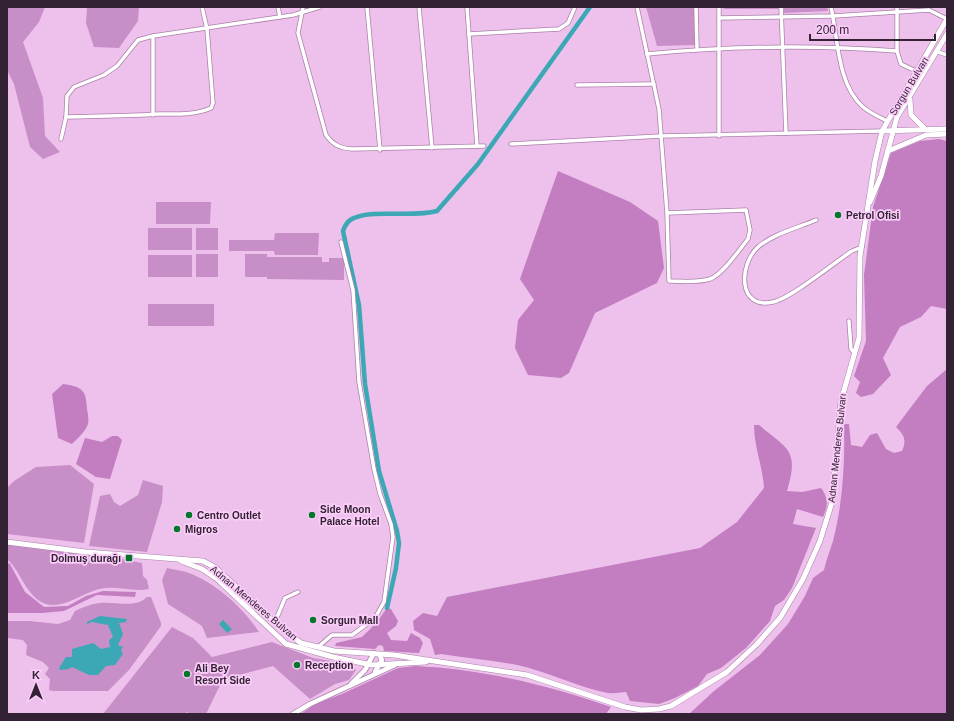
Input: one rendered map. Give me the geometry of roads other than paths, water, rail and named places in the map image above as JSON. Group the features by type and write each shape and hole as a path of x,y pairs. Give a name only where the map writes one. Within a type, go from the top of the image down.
{"main road":[{"name":"Sorgun Bulvarı","path":"878,146 882,131 887,121 918,72 947,19"},
{"name":"Sorgun Bulvarı","path":"893,130 897,117 910,99 947,34"},
{"path":"910,99 911,115 924,128"},
{"path":"882,131 924,128 947,129"},
{"name":"Adnan Menderes Bulvarı","path":"867,211 881,176 893,130"},
{"path":"878,146 888,151 926,135 947,134"},
{"name":"Adnan Menderes Bulvarı","path":"7,542 86,552 203,561 216,568 274,622 301,643 318,647 448,663 527,675 625,707 641,710 659,709 671,706 726,672 757,644 780,618 803,579 820,540 832,502 841,401 856,355 860,322 859,276 862,246 878,146"},
{"name":"Adnan Menderes Bulvarı","path":"178,560 202,569 217,579 286,644 368,664 395,665 421,662 448,663"}],"street":[{"path":"66,117 153,115 195,112 211,108 213,103 207,29 202,7"},
{"path":"278,7 280,17"},
{"path":"303,7 298,33 326,135 332,143 341,148 380,150 484,146"},
{"path":"61,140 66,117 67,96 74,88 104,75 117,66 138,40 153,36 280,17 320,7"},
{"path":"367,7 380,150"},
{"path":"419,7 432,148"},
{"path":"466,7 477,146"},
{"path":"469,34 559,29 568,23 576,7"},
{"path":"637,7 654,84 661,136 667,213 669,282 705,280 714,277 726,266 750,234 746,210 667,213"},
{"path":"696,7 697,49"},
{"path":"719,7 719,136"},
{"path":"780,7 786,133"},
{"path":"831,7 838,59 845,78 856,98 863,106 887,121"},
{"path":"719,18 833,16 897,9 929,10 947,19"},
{"path":"897,9 897,51 901,64 918,72"},
{"path":"153,36 153,115"},
{"path":"648,54 697,49 783,48 897,51"},
{"path":"938,52 947,55"},
{"path":"577,85 654,84"},
{"path":"511,144 661,136 719,136 882,131"},
{"path":"816,220 766,241 755,250 745,276 746,291 751,299 763,303 780,300 852,251 862,246"},
{"path":"318,647 332,634 352,635 375,618 384,602 392,537 392,524 380,494 374,469 362,396 353,290 341,242"},
{"path":"849,321 851,349 856,355"},
{"path":"274,622 285,598 298,592"},
{"path":"347,687 360,676 368,664 370,657 376,654 382,656 381,665 373,675"},
{"path":"293,714 310,704 395,665"}],"waterway":[{"path":"387,608 396,568 399,543 397,531 379,471 365,384 359,305 343,231 350,220 363,215 416,214 437,211 478,164 590,7"}],"place":[{"name":"Petrol Ofisi","path":"838,215"},
{"name":"Centro Outlet","path":"189,515"},
{"name":"Side Moon Palace Hotel","path":"312,515"},
{"name":"Migros","path":"177,529"},
{"name":"Dolmuş durağı","path":"129,558"},
{"name":"Sorgun Mall","path":"313,620"},
{"name":"Reception","path":"297,665"},
{"name":"Ali Bey Resort Side","path":"187,674"}]}
